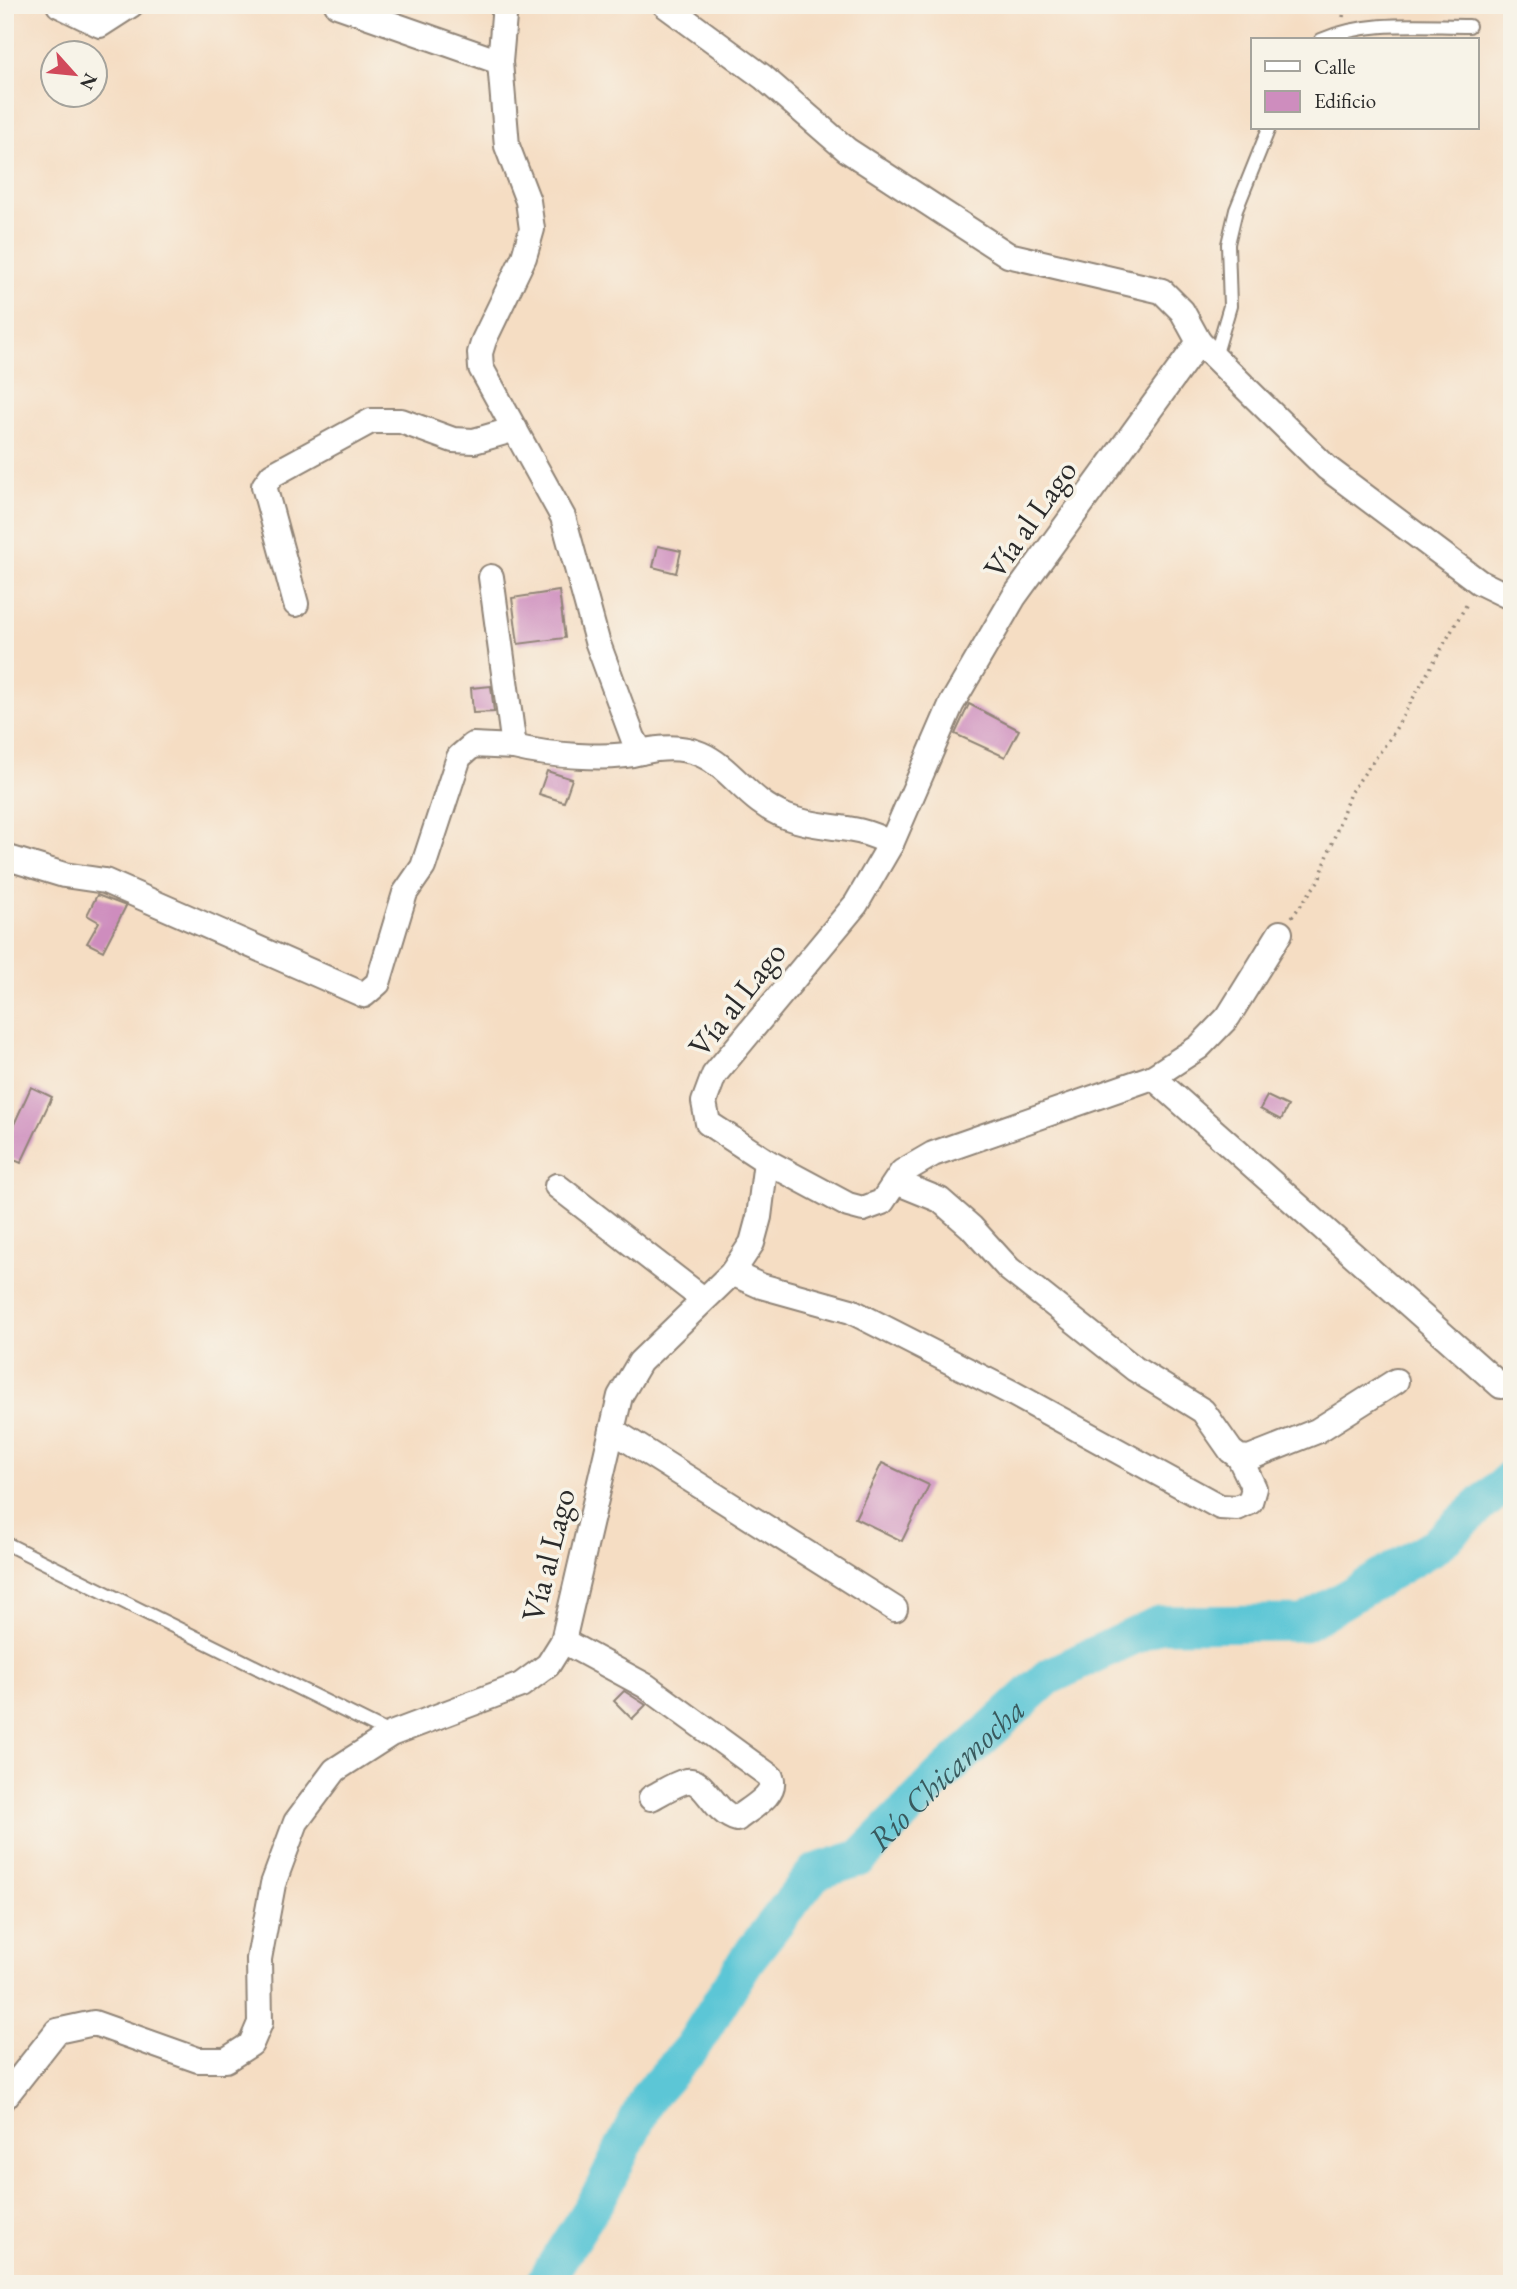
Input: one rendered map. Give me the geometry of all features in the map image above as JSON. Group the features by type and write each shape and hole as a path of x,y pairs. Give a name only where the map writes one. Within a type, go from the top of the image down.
{"street":[{"path":"59,5 100,25 131,5"},
{"path":"337,5 500,62"},
{"path":"505,5 500,62 507,146 528,201 532,229 524,257 480,353 481,368 566,526 597,641 641,752"},
{"path":"665,5 763,77 847,150 1008,255 1162,291 1182,311 1207,349 1327,468 1479,582 1512,598"},
{"name":"Vía al Lago","path":"5,2097 57,2031 94,2023 198,2060 226,2060 251,2044 260,2023 259,1959 273,1884 296,1822 335,1770 390,1734 521,1685 548,1665 562,1641 620,1396 640,1362 732,1273 752,1243 759,1217 766,1161 708,1123 705,1102 714,1075 856,904 891,844 951,705 1014,597 1207,349"},
{"path":"296,604 264,486 272,475 371,421 401,421 453,440 474,442 515,429"},
{"path":"491,577 514,747"},
{"path":"5,857 64,875 104,881 353,993 364,995 379,983 405,893 423,867 459,757 473,745 593,755 630,755 657,748 679,749 722,764 764,804 789,818 863,830 891,844"},
{"path":"766,1161 848,1205 863,1209 882,1202 902,1172 933,1154 1153,1077 1199,1047 1228,1017 1280,933"},
{"path":"1153,1077 1500,1386"},
{"path":"732,1273 761,1286 851,1311 1014,1394 1220,1507 1237,1508 1250,1502 1254,1488 1239,1457 1231,1451 1203,1411 1135,1369 1009,1269 971,1227 940,1200 896,1182"},
{"path":"557,1186 703,1299"},
{"path":"1239,1457 1249,1458 1317,1431 1396,1381"},
{"path":"612,1430 895,1609"},
{"path":"562,1641 646,1686 771,1777 774,1786 771,1792 737,1819 715,1805 703,1786 695,1782 687,1781 651,1798"}],"lane":[{"path":"1326,38 1342,31 1367,27 1469,26"},
{"path":"1207,349 1230,306 1228,244 1236,210 1268,130"},
{"path":"5,1543 390,1734"}],"path":[{"path":"1280,933 1320,880 1350,793 1363,770 1391,737 1479,582"}],"building":[{"path":"658,546 681,551 676,573 653,567"},
{"path":"559,591 565,638 518,644 512,598"},
{"path":"491,686 494,712 473,713 471,688"},
{"path":"969,704 1019,730 1005,757 955,734"},
{"path":"547,771 572,779 564,802 539,794"},
{"path":"97,895 126,906 103,951 87,943 99,922 87,915"},
{"path":"31,1087 52,1097 21,1163 5,1156 5,1144"},
{"path":"1267,1096 1288,1106 1281,1120 1260,1109"},
{"path":"882,1463 929,1485 902,1541 855,1518"},
{"path":"624,1691 646,1705 632,1719 614,1701"}],"waterway":[{"name":"Río Chicamocha","path":"543,2284 602,2191 648,2097 692,2047 747,1959 815,1872 860,1858 941,1776 1048,1677 1159,1624 1304,1623 1436,1545 1512,1477"}]}
